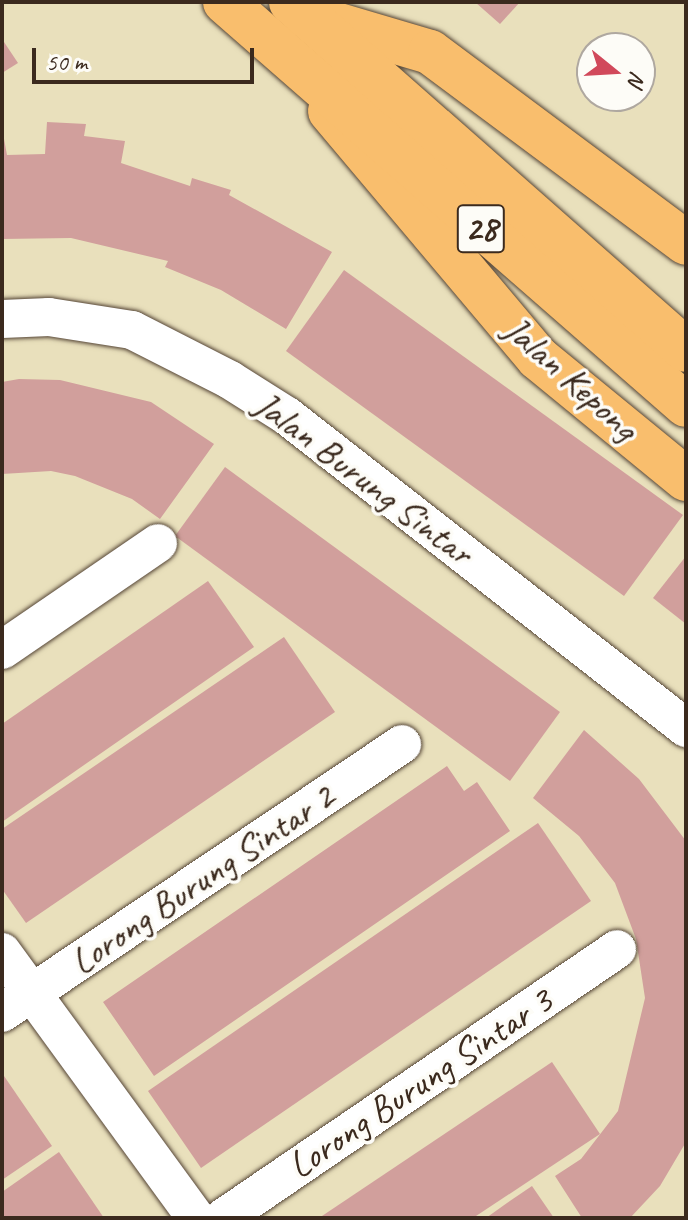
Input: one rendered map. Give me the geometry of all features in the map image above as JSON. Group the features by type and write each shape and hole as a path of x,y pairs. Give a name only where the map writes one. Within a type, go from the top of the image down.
{"main road":[{"name":"28","path":"225,2 686,405"},
{"name":"28","path":"298,8 686,350"},
{"path":"298,8 430,52 686,243"},
{"name":"Jalan Kepong","path":"279,50 538,358 686,479"},
{"path":"620,191 686,200"}],"street":[{"name":"Jalan Burung Sintar","path":"2,319 49,317 132,330 230,380 287,416 686,728"},
{"path":"2,650 158,543"},
{"name":"Lorong Burung Sintar 2","path":"17,1004 402,744"},
{"name":"Lorong Burung Sintar 3","path":"223,1218 617,949"},
{"path":"2,952 17,1004 196,1218"}],"building":[{"path":"475,2 520,2 500,24"},
{"path":"2,39 18,63 2,73"},
{"path":"47,122 86,124 84,136 125,141 121,163 190,186 192,178 231,190 229,195 332,252 286,329 221,290 165,267 168,261 71,238 2,239 2,128 7,155 45,154"},
{"path":"344,270 683,515 624,596 286,351"},
{"path":"19,379 60,380 151,402 214,444 160,519 132,499 75,476 51,471 2,474 2,382"},
{"path":"225,467 560,712 510,781 175,536"},
{"path":"686,556 686,624 653,598"},
{"path":"208,581 254,647 2,822 2,724"},
{"path":"284,637 335,712 26,923 2,889 2,829"},
{"path":"584,730 639,779 686,841 686,1142 660,1186 630,1218 582,1218 555,1176 581,1159 618,1111 645,998 636,939 615,883 579,836 533,798"},
{"path":"447,766 464,791 477,782 510,831 154,1076 103,1002"},
{"path":"538,823 591,901 201,1168 148,1091"},
{"path":"552,1062 600,1134 473,1218 319,1218"},
{"path":"2,1077 52,1146 2,1180"},
{"path":"59,1152 104,1218 2,1218 2,1192"},
{"path":"532,1186 554,1218 486,1218 507,1203"}]}
